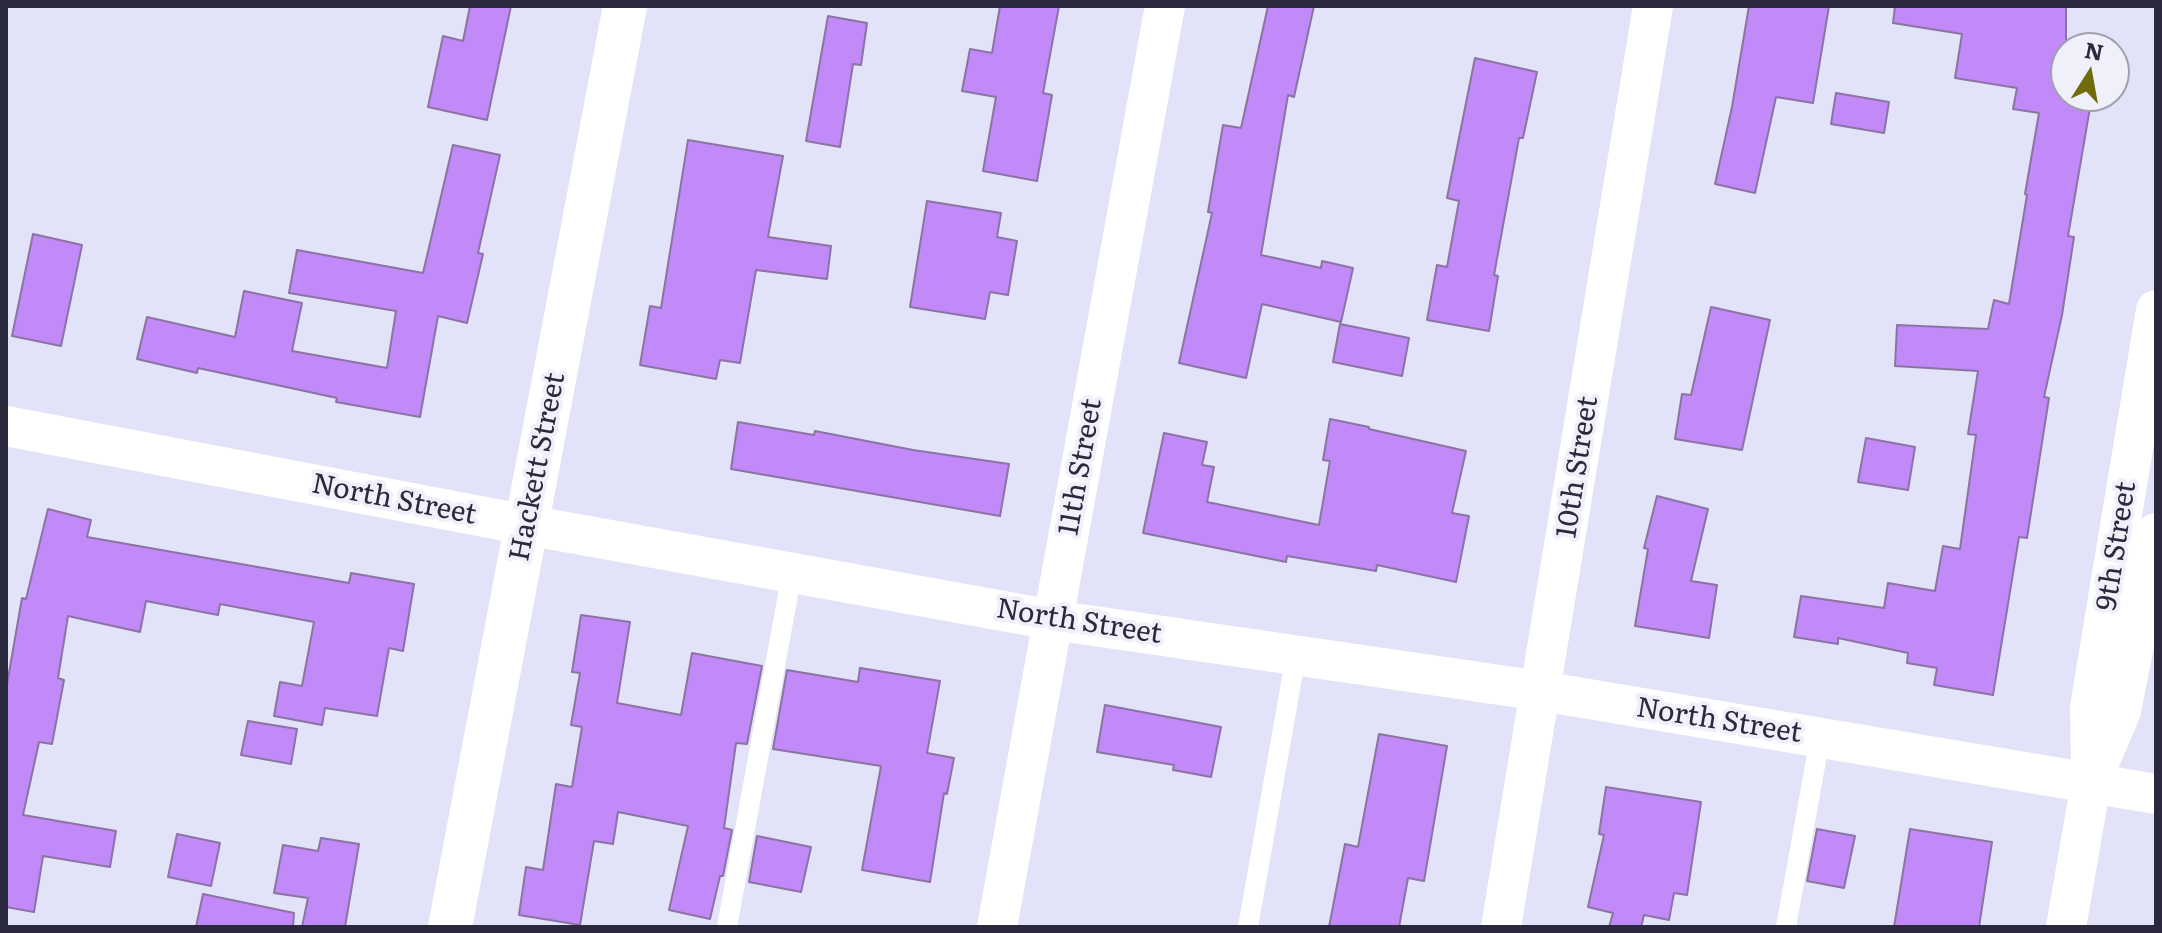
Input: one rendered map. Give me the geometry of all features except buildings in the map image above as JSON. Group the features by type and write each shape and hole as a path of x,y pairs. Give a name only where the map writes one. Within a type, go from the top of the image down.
{"street":[{"name":"Hackett Street","path":"450,927 625,6"},
{"name":"11th Street","path":"997,927 1165,6"},
{"name":"10th Street","path":"1501,927 1653,6"},
{"name":"9th Street","path":"2066,927 2091,783 2090,707 2156,310"},
{"name":"North Street","path":"6,426 527,525 1053,620 1541,691 2156,794"},
{"name":"9th Street","path":"2091,783 2121,711 2156,533"}],"lane":[{"path":"727,927 792,573"},
{"path":"1248,927 1296,655"},
{"path":"1786,927 1820,738"}]}
